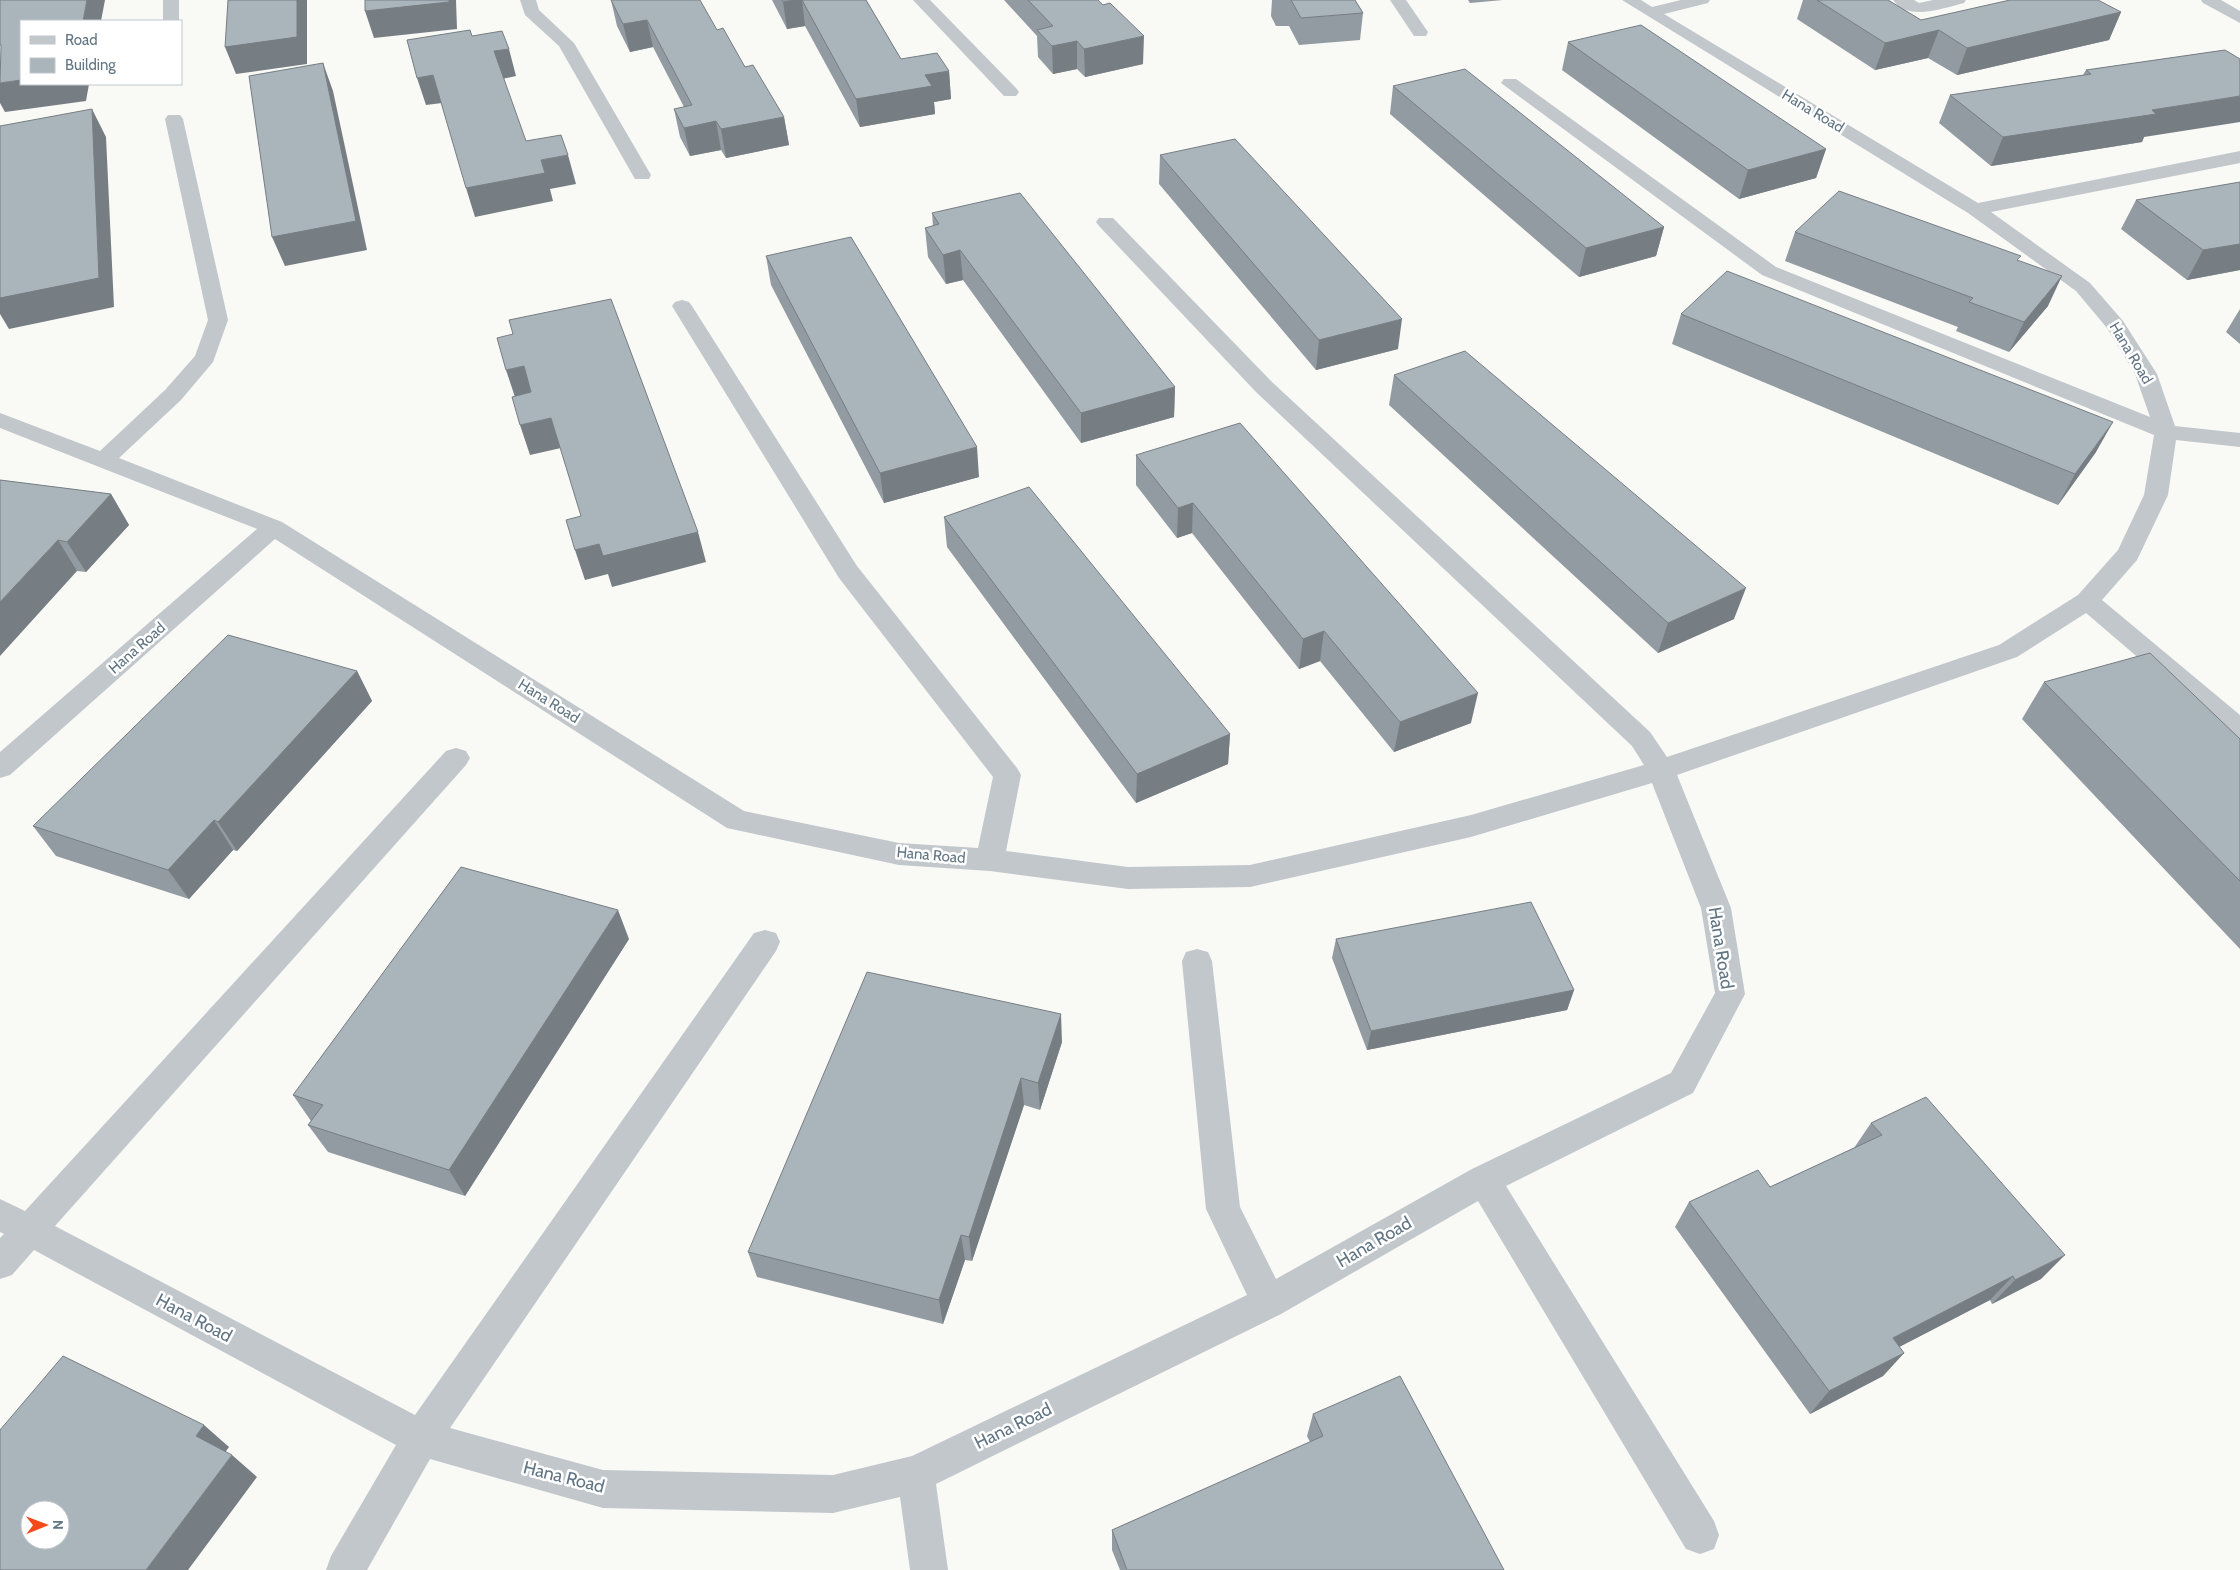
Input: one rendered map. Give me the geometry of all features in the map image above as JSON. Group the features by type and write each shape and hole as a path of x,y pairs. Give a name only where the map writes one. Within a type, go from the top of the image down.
{"street":[{"path":"171,0 171,20"},
{"path":"528,0 531,12 566,43 642,175"},
{"path":"921,0 1010,92"},
{"path":"1398,0 1420,32"},
{"name":"Hana Road","path":"0,420 105,459 274,527 737,820 899,854 990,860 1128,878 1250,876 1471,826 1662,770 2008,652 2087,601 2128,554 2156,495 2166,432 2146,374 2116,325 2083,287 1975,209 1630,0"},
{"path":"1650,12 1702,0"},
{"path":"1900,0 1917,8 1958,0"},
{"path":"2209,0 2240,18"},
{"path":"1510,83 1769,272 2166,432 2240,440"},
{"path":"105,459 173,395 204,357 218,320 174,118"},
{"path":"1975,209 2240,157"},
{"path":"1106,222 1264,387 1641,739 1662,770"},
{"path":"682,306 848,572 1007,775 990,860"},
{"name":"Hana Road","path":"0,768 274,527"},
{"path":"2087,601 2240,730"},
{"path":"0,1264 456,758"},
{"name":"Hana Road","path":"0,1215 420,1438 603,1489 833,1494 916,1474 1269,1302 1484,1180 1682,1083 1730,994 1716,908 1662,770"},
{"path":"345,1570 420,1438 765,942"},
{"path":"1197,961 1223,1210 1269,1302"},
{"path":"1484,1180 1700,1535"},
{"path":"916,1474 929,1570"}],"building":[{"path":"0,0 87,0 83,20 20,20 20,80 0,83"},
{"path":"228,0 297,0 297,37 225,47"},
{"path":"365,0 449,0 449,2 365,11"},
{"path":"611,0 700,0 717,30 723,28 745,67 753,65 784,117 721,129 716,121 684,128 674,109 692,105 647,20 623,24"},
{"path":"802,0 866,0 901,59 937,53 949,71 925,75 932,86 856,99"},
{"path":"1028,0 1098,0 1103,5 1110,3 1144,36 1084,49 1077,41 1052,46 1037,30 1053,26"},
{"path":"1291,0 1355,0 1363,13 1301,18"},
{"path":"1817,0 1888,0 1921,20 2010,0 2098,0 2121,12 1967,48 1939,30 1885,43"},
{"path":"1641,25 1826,149 1748,170 1568,42"},
{"path":"470,30 472,36 502,31 509,49 494,51 526,141 561,135 568,155 541,160 545,173 466,188 433,75 417,78 407,40"},
{"path":"2225,50 2240,59 2240,96 2152,110 2156,114 2003,137 1950,95 2091,74 2086,70"},
{"path":"323,63 356,221 272,237 249,76"},
{"path":"1465,69 1664,227 1586,248 1393,86"},
{"path":"92,109 99,278 0,298 0,126"},
{"path":"1235,139 1402,319 1319,340 1160,155"},
{"path":"2240,182 2240,244 2203,250 2136,200"},
{"path":"1839,191 2021,256 2017,260 2062,276 2024,322 1969,302 1973,298 1795,232"},
{"path":"1020,193 1175,387 1081,413 960,250 943,255 925,228 939,224 932,213"},
{"path":"851,237 977,447 880,473 766,256"},
{"path":"1727,271 2113,422 2075,474 1681,314"},
{"path":"611,299 698,532 603,556 599,544 575,550 566,520 581,516 551,418 520,425 512,397 531,392 524,366 506,370 497,338 513,334 509,320"},
{"path":"1465,351 1746,588 1668,623 1394,375"},
{"path":"1240,423 1478,693 1400,722 1324,631 1303,639 1193,503 1178,508 1136,455"},
{"path":"0,480 111,494 67,542 58,540 0,602"},
{"path":"1029,487 1230,734 1137,774 944,517"},
{"path":"228,635 357,671 218,822 214,820 168,870 33,826"},
{"path":"2150,653 2240,739 2240,881 2044,682"},
{"path":"461,867 618,910 449,1170 308,1125 323,1105 293,1095"},
{"path":"1531,902 1574,990 1371,1031 1336,939"},
{"path":"867,972 1061,1014 1038,1083 1021,1078 969,1237 961,1235 939,1300 748,1252"},
{"path":"1926,1097 2065,1255 2015,1280 2013,1276 1893,1338 1904,1353 1829,1391 1689,1202 1758,1170 1770,1187 1882,1135 1871,1123"},
{"path":"63,1356 204,1425 196,1436 232,1455 146,1570 0,1570 0,1430"},
{"path":"1400,1376 1504,1570 1127,1570 1112,1530 1323,1436 1313,1414"}]}
